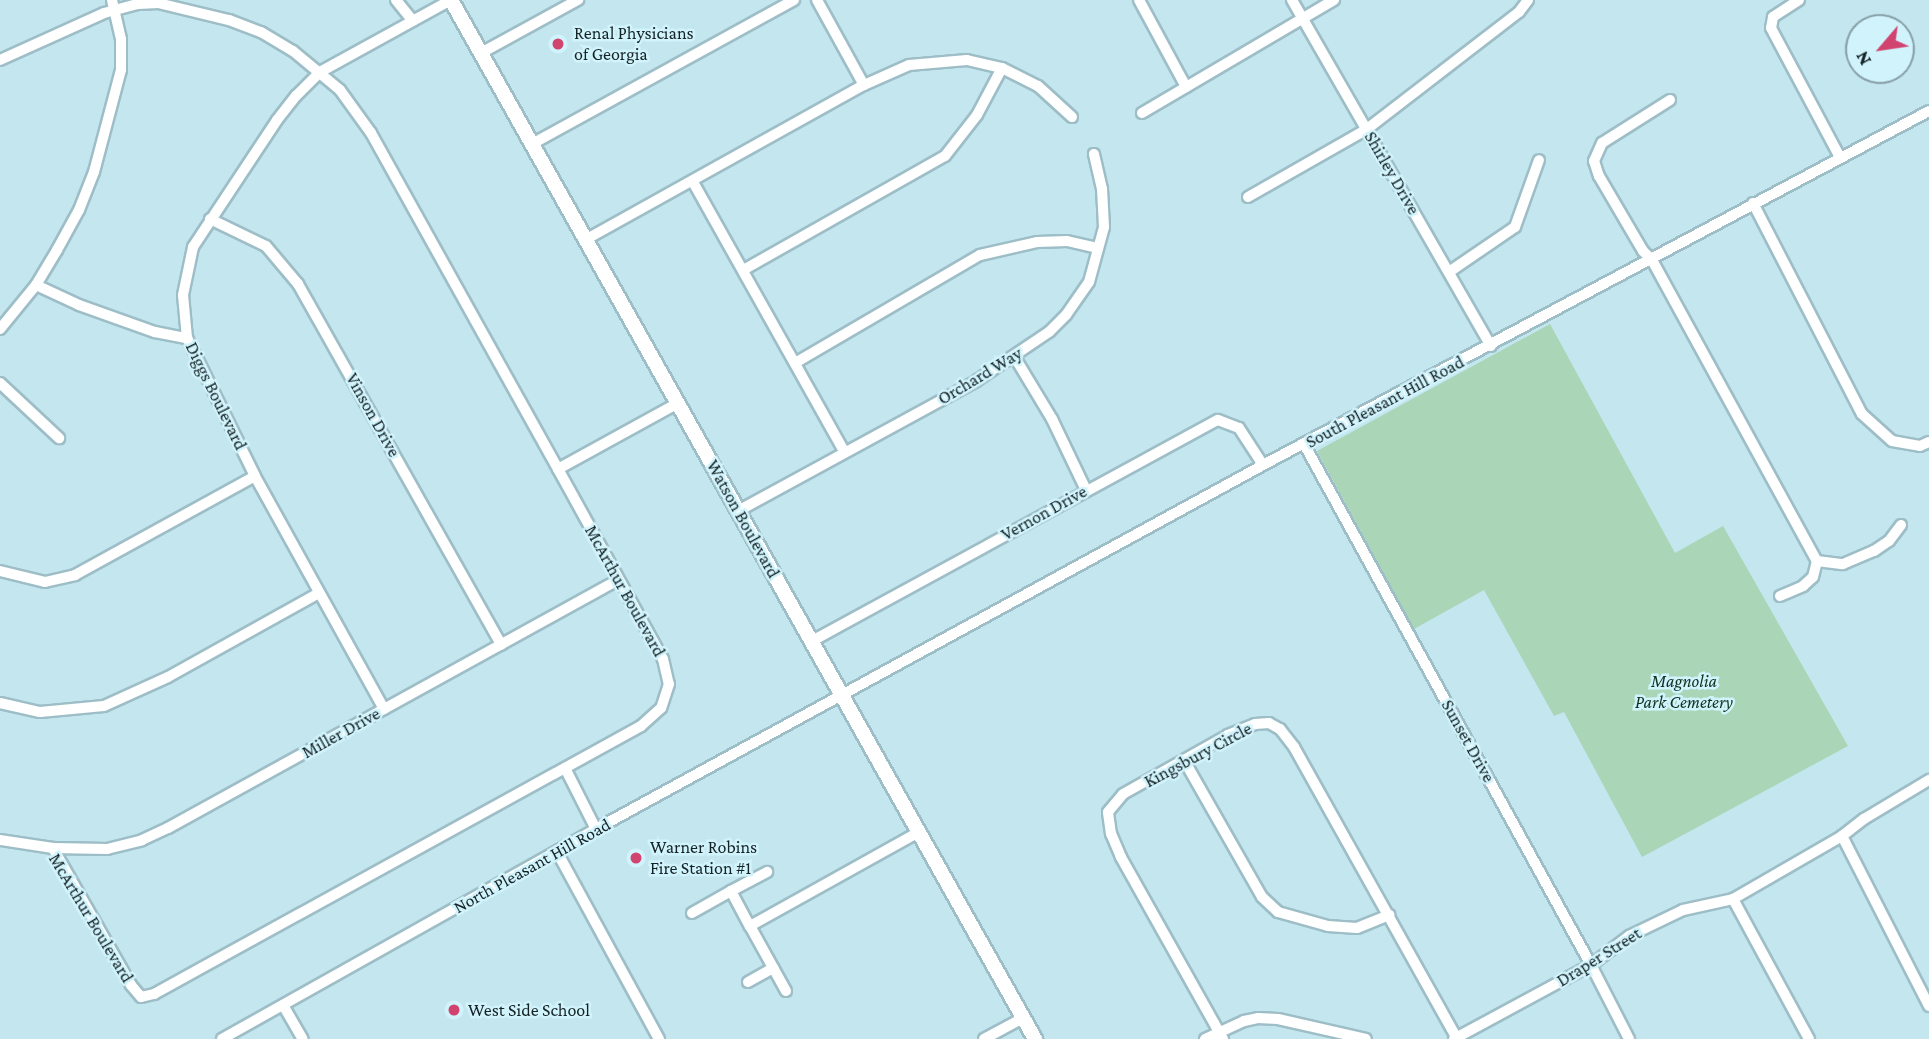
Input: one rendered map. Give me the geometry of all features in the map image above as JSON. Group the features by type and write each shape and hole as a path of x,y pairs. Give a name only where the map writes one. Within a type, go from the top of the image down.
{"main road":[{"name":"Watson Boulevard","path":"451,0 1035,1039"}],"street":[{"path":"397,0 413,21"},
{"name":"Diggs Boulevard","path":"384,709 255,476 187,338 183,295 188,263 210,219 277,120 320,72 451,0"},
{"path":"481,53 578,0"},
{"path":"532,144 794,0"},
{"path":"817,0 864,85"},
{"path":"1139,0 1186,88"},
{"name":"Shirley Drive","path":"1292,0 1490,346"},
{"path":"1142,113 1334,0"},
{"path":"1248,197 1367,129 1519,12 1528,0"},
{"path":"1799,0 1773,17 1770,28 1840,157"},
{"name":"McArthur Boulevard","path":"0,60 113,5 158,3 229,20 261,32 320,72 340,90 371,133 558,469 663,659 669,684 661,708 641,726 154,994 141,997 131,985 54,848 0,840"},
{"path":"0,329 36,285 79,210 107,127 121,69 121,39 113,5"},
{"path":"586,240 864,85 909,65 928,61 967,60 1002,68 1038,86 1072,117"},
{"path":"745,269 945,156 977,116 1002,68"},
{"path":"1671,100 1602,143 1597,149 1594,161 1612,200 1643,251 1652,260 1817,561 1813,577 1803,586 1780,596"},
{"name":"South Pleasant Hill Road","path":"843,696 1263,465 1929,111"},
{"name":"Orchard Way","path":"738,510 976,381 1049,332 1078,300 1089,282 1098,248 1105,210 1094,154"},
{"path":"1449,272 1515,227 1539,160"},
{"path":"693,182 745,269 844,451"},
{"path":"1753,203 1862,414 1892,441 1920,446 1929,442"},
{"name":"Vinson Drive","path":"210,219 267,246 298,284 501,645"},
{"path":"795,363 980,254 1037,242 1067,241 1098,248"},
{"path":"36,285 79,305 155,332 187,338"},
{"path":"1014,356 1052,418 1086,490"},
{"path":"0,383 59,438"},
{"path":"558,469 678,403"},
{"name":"Vernon Drive","path":"812,641 1218,420 1239,428 1263,465"},
{"name":"Sunset Drive","path":"1304,444 1591,965 1629,1039"},
{"path":"0,571 45,582 75,575 255,476"},
{"path":"1817,561 1843,564 1874,551 1889,541 1901,525"},
{"name":"Miller Drive","path":"54,848 107,849 142,840 618,580"},
{"path":"0,703 40,712 104,706 168,677 319,593"},
{"name":"North Pleasant Hill Road","path":"222,1039 596,829 843,696"},
{"name":"Kingsbury Circle","path":"1221,1035 1121,857 1111,834 1108,812 1123,794 1185,762 1228,735 1255,724 1269,723 1280,729 1294,747 1456,1039"},
{"path":"1185,762 1262,897 1278,912 1328,926 1357,928 1389,915"},
{"path":"565,768 596,829"},
{"name":"Draper Street","path":"1456,1039 1591,965 1629,936 1683,909 1733,899 1842,836 1864,819 1929,780"},
{"path":"750,926 919,832"},
{"path":"1842,836 1929,1006"},
{"path":"557,852 659,1039"},
{"path":"692,913 767,872"},
{"path":"731,891 786,991"},
{"path":"1733,899 1810,1039"},
{"path":"748,982 773,968"},
{"path":"284,1005 303,1039"},
{"path":"984,1039 1023,1018"},
{"path":"1205,1039 1221,1035 1244,1021 1268,1018 1366,1039"}],"green space":[{"name":"Magnolia Park Cemetery","path":"1550,324 1675,553 1723,526 1848,746 1642,857 1564,712 1554,716 1484,590 1414,629 1317,451"}],"place":[{"name":"Renal Physicians of Georgia","path":"558,44"},
{"name":"Warner Robins Fire Station #1","path":"636,858"},
{"name":"West Side School","path":"454,1010"}]}
